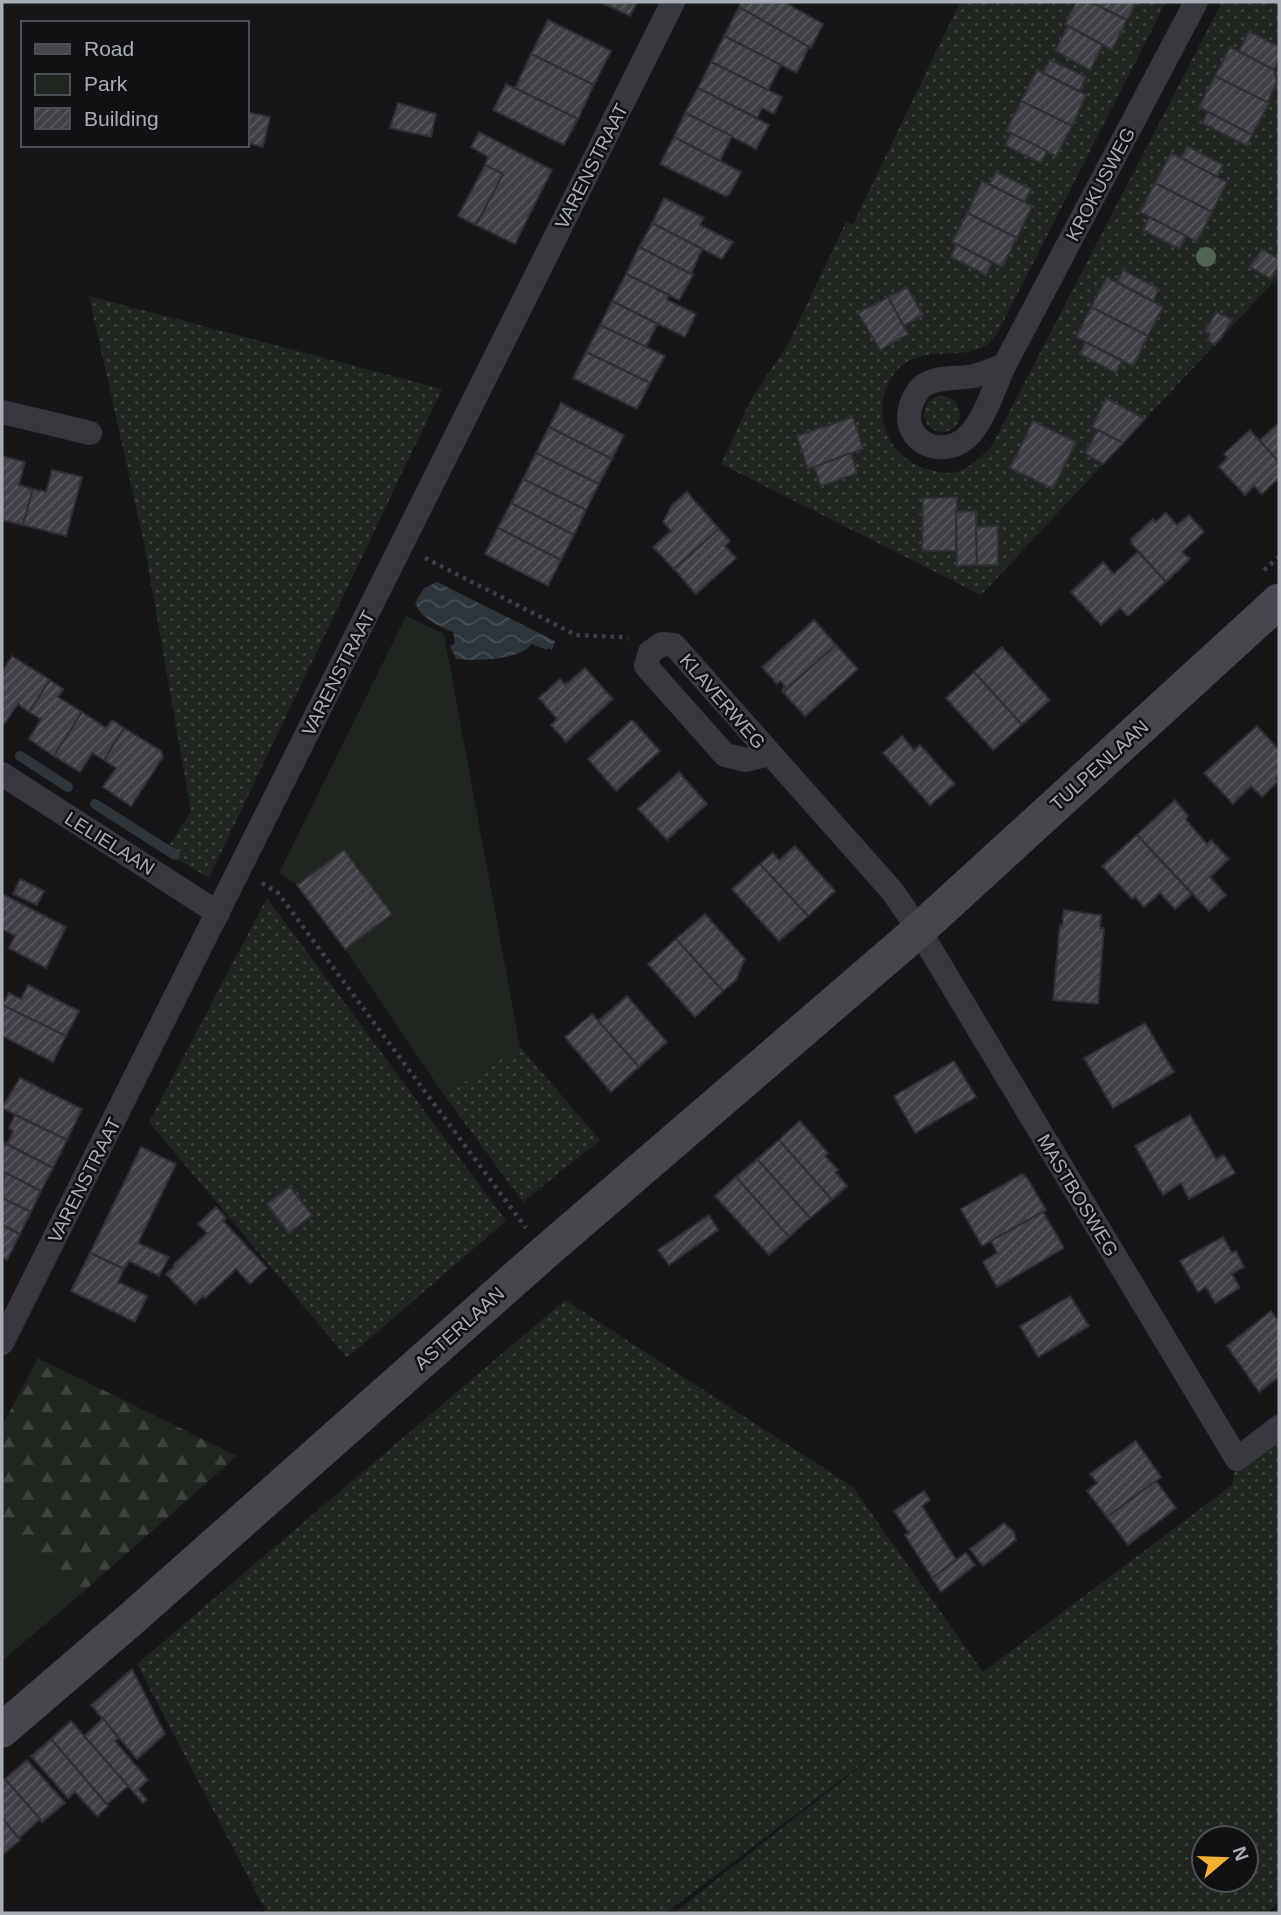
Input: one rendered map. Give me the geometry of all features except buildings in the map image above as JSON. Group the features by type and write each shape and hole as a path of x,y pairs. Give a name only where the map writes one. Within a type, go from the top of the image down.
{"street":[{"name":"VARENSTRAAT","path":"2,1343 673,2"},
{"name":"KROKUSWEG","path":"1004,366 1196,2"},
{"path":"2,412 90,433"},
{"name":"TULPENLAAN","path":"919,930 1279,601"},
{"name":"KLAVERWEG","path":"769,754 746,760 724,755 646,666 650,652 662,644 674,645 893,892 919,930"},
{"name":"LELIELAAN","path":"2,774 218,913"},
{"name":"MASTBOSWEG","path":"919,930 1237,1459 1279,1427"},
{"name":"ASTERLAAN","path":"2,1730 544,1253 919,930"}],"path":[{"path":"240,869 278,893 527,1230"}],"green space":[{"path":"960,2 1076,2 1065,24 1068,26 1055,51 1090,69 1103,45 1112,50 1137,2 1166,2 997,334 987,344 975,350 925,355 913,359 892,377 885,391 883,420 893,445 903,456 915,464 940,472 950,473 966,468 991,447 1222,2 1279,2 1279,47 1249,31 1239,51 1230,47 1199,107 1208,112 1202,123 1247,146 1277,82 1274,70 1279,60 1279,276 981,595 721,464 751,399 787,346 846,222 853,224","holes":["1050,60 1086,77 1079,91 1086,95 1056,156 1047,151 1040,163 1005,145 1011,133 1007,130 1037,70 1043,73","1187,146 1223,165 1217,177 1227,183 1197,242 1186,236 1180,248 1149,217 1140,212 1170,153 1181,158","996,172 1031,189 1025,202 1032,207 1002,267 992,263 986,274 951,257 956,244 952,242 982,182 989,184","1123,270 1159,289 1153,301 1163,307 1133,366 1122,361 1115,373 1080,354 1085,342 1076,336 1107,277 1117,282"]},
{"path":"89,296 442,389 209,878 165,852 191,812 144,543"},
{"path":"942,396 955,401 960,414 955,427 942,432 929,427 924,414 929,401"},
{"path":"406,616 444,634 520,1047 444,1095 345,949 297,885 279,873"},
{"path":"267,898 506,1221 347,1358 149,1122"},
{"path":"520,1047 600,1140 523,1202 444,1095"},
{"path":"565,1300 853,1487 983,1672 1232,1485 1237,1459 1279,1427 1279,1902 1267,1913 674,1913 912,1726 666,1913 267,1913 137,1664"},
{"path":"38,1358 237,1456 83,1592 2,1523 2,1426"},
{"path":"2,1523 83,1592 2,1661"}],"water":[{"path":"437,582 555,641 552,650 531,644 526,649 508,656 456,659 450,646 455,643 453,632 426,618 415,603 424,588"}],"waterway":[{"path":"20,756 68,787"},
{"path":"95,804 175,855"}]}
